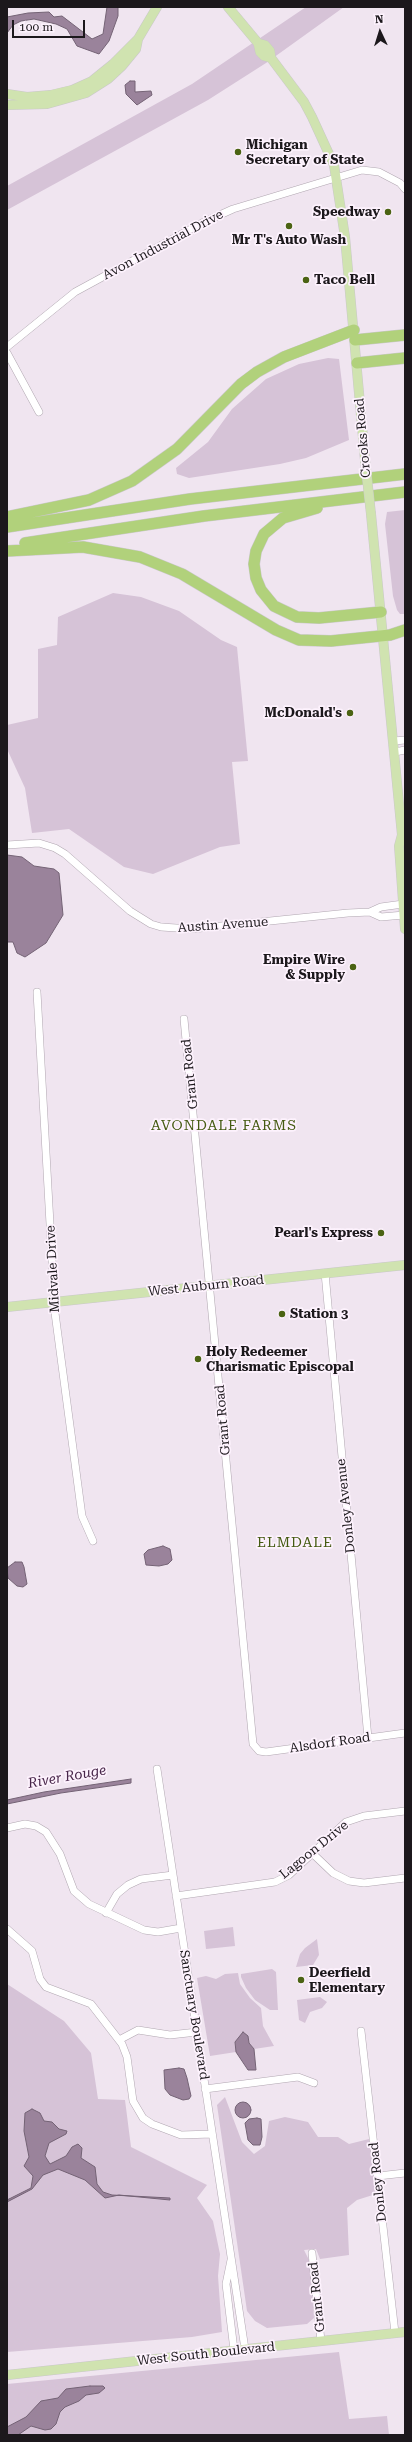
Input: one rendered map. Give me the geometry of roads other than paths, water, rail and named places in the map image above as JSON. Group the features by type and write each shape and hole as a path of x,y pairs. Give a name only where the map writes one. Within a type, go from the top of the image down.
{"highway":[{"path":"7,517 89,500 132,482 177,449 241,384 257,372 284,357 354,335 405,335"},
{"path":"357,363 405,358"},
{"path":"346,480 405,468"},
{"path":"7,528 161,503 405,474"},
{"path":"7,546 204,516 405,492"},
{"path":"381,612 319,618 290,615 274,606 265,596 256,578 254,564 260,540 272,525 283,518 301,511 382,495"},
{"path":"7,551 83,547 129,554 182,574 292,638 321,642 384,636 405,630"}],"main road":[{"path":"7,94 44,96 78,88 103,73 138,39 157,7"},
{"name":"Crooks Road","path":"228,7 258,43 265,45 270,51 271,58 312,117 334,165 342,209 365,460 404,838 399,846 405,929"},
{"path":"7,105 47,104 86,93 105,81 122,66 136,49 138,39"},
{"name":"West Auburn Road","path":"7,1307 405,1265"},
{"name":"West South Boulevard","path":"7,2375 405,2332"}],"street":[{"name":"Avon Industrial Drive","path":"7,347 75,292 202,222 245,204 349,173 373,170 394,179 405,189"},
{"path":"7,353 39,412"},
{"path":"394,742 405,740"},
{"path":"395,752 405,750"},
{"name":"Austin Avenue","path":"7,845 33,843 55,848 65,854 130,911 151,924 161,927 192,929 343,913 370,912 381,907 404,904"},
{"name":"Austin Avenue","path":"370,912 381,917 404,915"},
{"name":"Midvale Drive","path":"37,992 54,1302 82,1516 94,1542"},
{"name":"Grant Road","path":"184,1019 253,1744 256,1749"},
{"name":"Donley Avenue","path":"324,1273 368,1738"},
{"name":"Alsdorf Road","path":"256,1749 266,1752 405,1733"},
{"name":"Sanctuary Boulevard","path":"157,1769 245,2349"},
{"name":"Lagoon Drive","path":"176,1896 275,1882 289,1874 346,1822 364,1816 405,1810"},
{"path":"7,1828 25,1824 36,1826 46,1832 60,1854 74,1891 89,1904 144,1930 158,1932 181,1928"},
{"path":"312,1853 333,1873 349,1881 364,1883 405,1878"},
{"path":"106,1913 117,1894 128,1885 141,1879 173,1875"},
{"path":"7,1929 32,1951 40,1979 46,1987 91,2004 119,2040 127,2056 133,2101 143,2118 152,2124 181,2135 212,2134"},
{"path":"119,2040 138,2030 170,2035 197,2032"},
{"name":"Donley Road","path":"361,2031 395,2333"},
{"path":"205,2089 298,2077 314,2083"},
{"path":"378,2176 405,2173"},
{"name":"Grant Road","path":"312,2253 322,2341"},
{"name":"Sanctuary Boulevard","path":"231,2260 226,2279 234,2350"}],"place":[{"name":"Michigan Secretary of State","path":"238,152"},
{"name":"Speedway","path":"388,212"},
{"name":"Mr T's Auto Wash","path":"289,226"},
{"name":"Taco Bell","path":"306,280"},
{"name":"McDonald's","path":"350,713"},
{"name":"Empire Wire & Supply","path":"353,967"},
{"name":"Pearl's Express","path":"381,1233"},
{"name":"Station 3","path":"282,1314"},
{"name":"Holy Redeemer Charismatic Episcopal","path":"198,1359"},
{"name":"Deerfield Elementary","path":"301,1980"}],"district":[{"name":"AVONDALE FARMS","path":"224,1126"},
{"name":"ELMDALE","path":"295,1543"}],"water label":[{"name":"River Rouge","path":"67,1777"}]}
